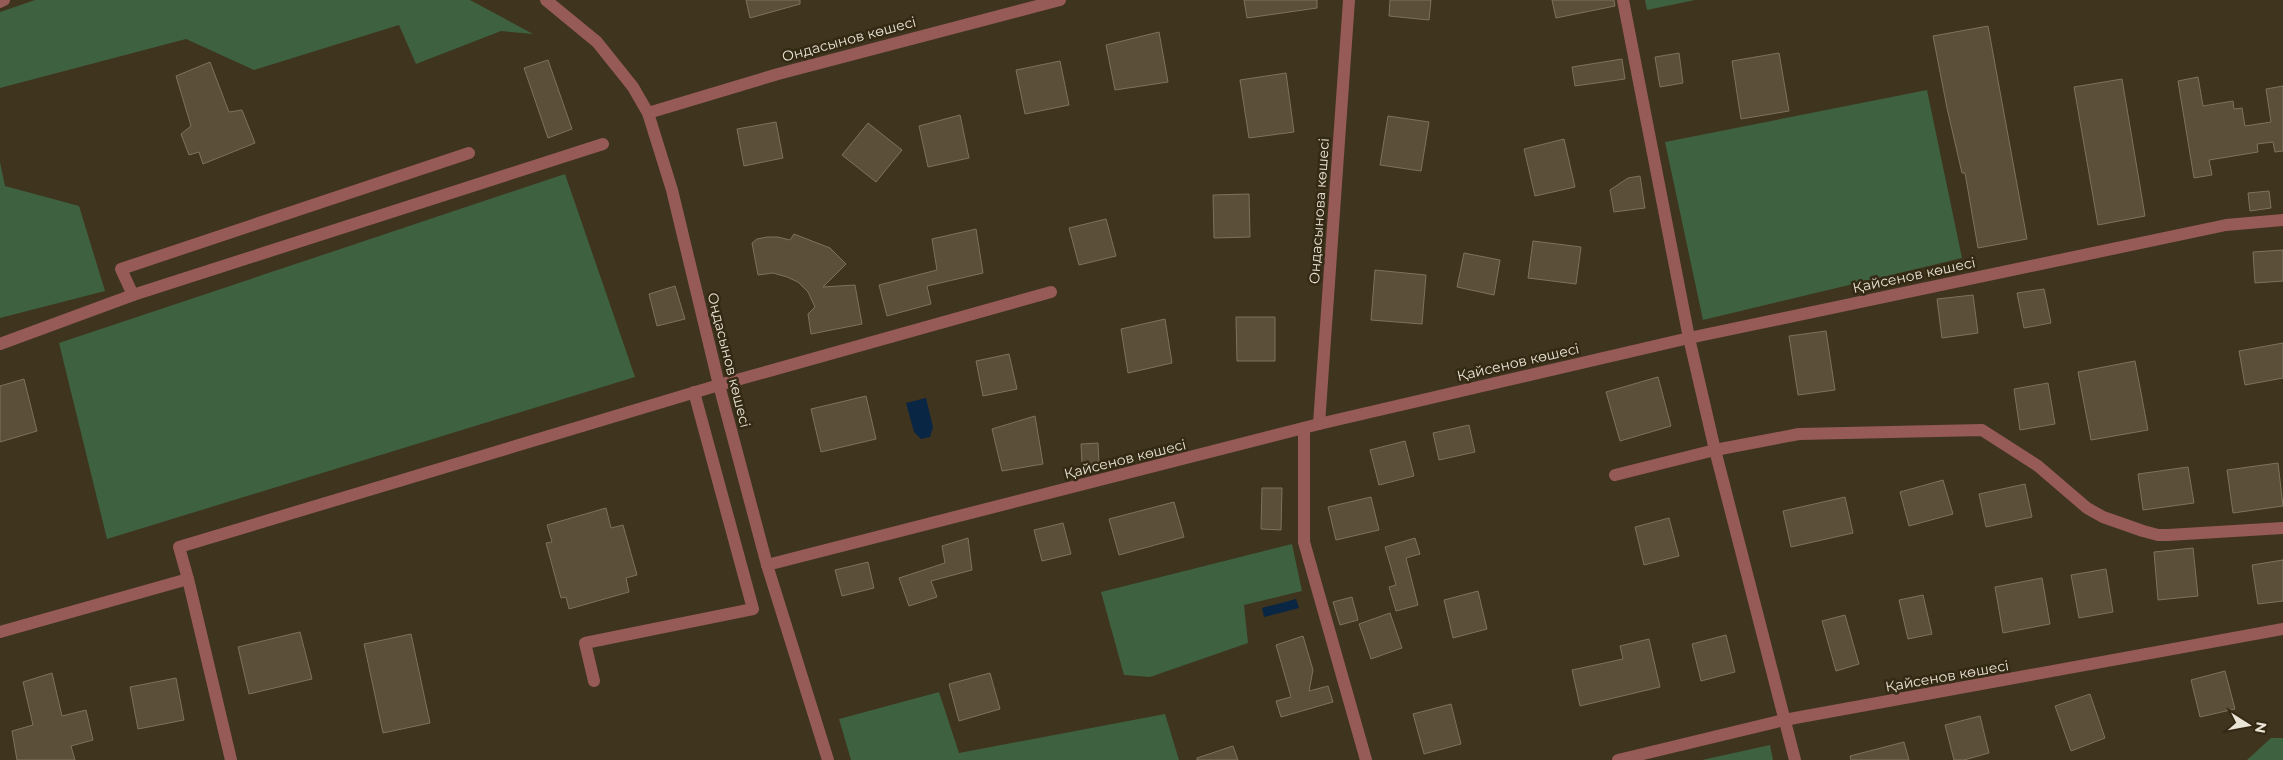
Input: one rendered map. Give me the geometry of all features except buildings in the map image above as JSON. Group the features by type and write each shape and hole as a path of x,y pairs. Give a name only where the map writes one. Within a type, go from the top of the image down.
{"street":[{"path":"0,2 4,0"},
{"name":"Оңдасынов көшесі","path":"546,0 597,42 633,87 648,113 672,190 719,385 767,565 828,760"},
{"name":"Ондасынов көшесі","path":"648,113 833,58 1060,0"},
{"name":"Ондасынова көшесі","path":"1319,424 1349,0"},
{"path":"1623,0 1689,338 1715,450 1794,760"},
{"path":"0,344 133,295 603,144"},
{"path":"133,295 121,269 469,153"},
{"name":"Қайсенов көшесі","path":"767,565 1319,424 1689,338 2226,225 2283,220"},
{"path":"231,760 179,547 694,392 1052,292"},
{"path":"594,681 585,643 753,608 694,392"},
{"path":"1304,428 1304,542 1366,760"},
{"path":"1615,475 1715,450 1799,434 1982,430 2038,466 2087,508 2103,517 2158,536 2283,528"},
{"path":"0,632 188,579"},
{"name":"Қайсенов көшесі","path":"1618,760 1784,720 2037,676 2283,629"}],"green space":[{"path":"35,0 470,0 533,34 501,31 416,64 399,25 254,70 186,39 0,88 0,12"},
{"path":"1645,0 1695,0 1647,10"},
{"path":"1927,90 1962,258 1703,320 1665,142"},
{"path":"0,162 5,186 79,206 105,291 0,318"},
{"path":"565,174 635,377 107,539 59,343"},
{"path":"1292,544 1302,591 1244,605 1248,643 1150,677 1124,675 1101,592"},
{"path":"939,692 959,753 1165,714 1179,760 851,760 839,719"},
{"path":"2271,738 2283,738 2283,760 2247,760"},
{"path":"1770,745 1773,760 1702,760"}],"water":[{"path":"926,398 933,427 930,437 921,439 914,432 906,403"},
{"path":"1296,599 1299,608 1264,617 1262,608"}]}
